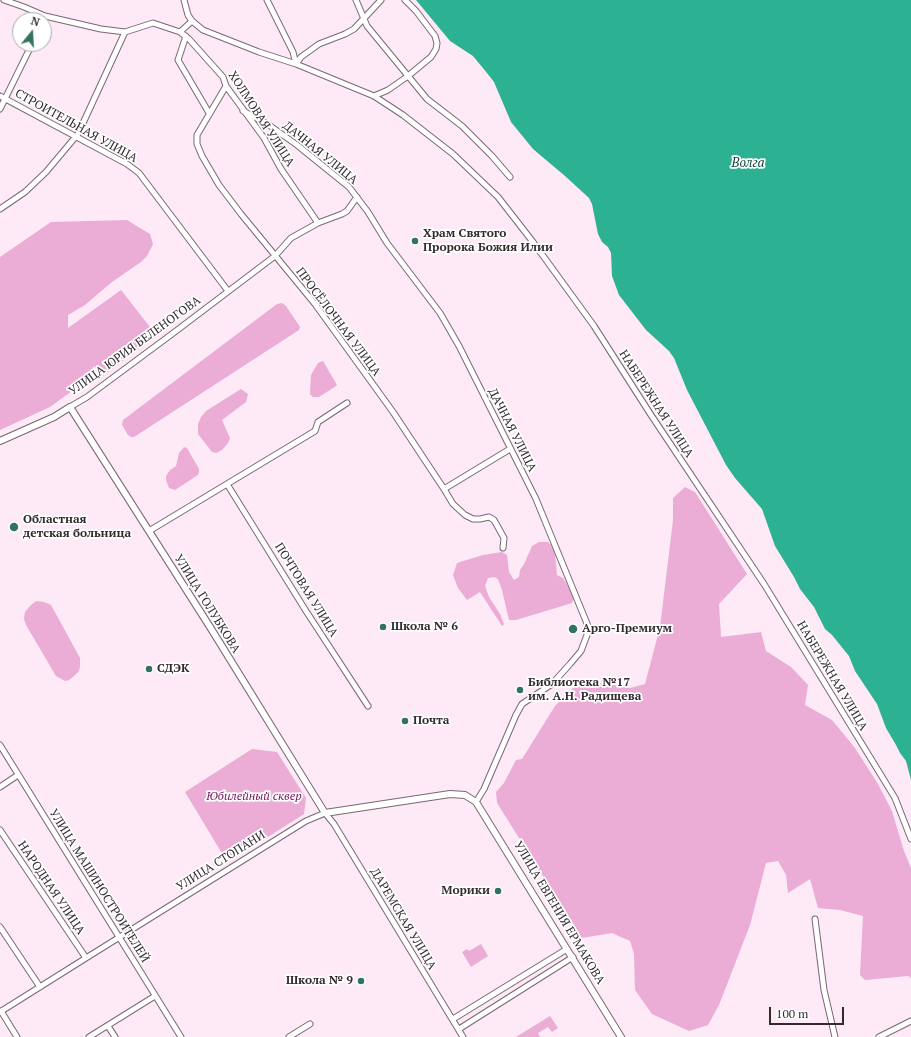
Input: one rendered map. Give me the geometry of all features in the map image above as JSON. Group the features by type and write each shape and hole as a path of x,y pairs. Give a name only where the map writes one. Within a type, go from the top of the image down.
{"main road":[{"name":"УЛИЦА ЮРИЯ БЕЛЕНОГОВА","path":"0,441 54,417 70,407"},
{"name":"УЛИЦА ГОЛУБКОВА","path":"70,407 325,813"},
{"name":"УЛИЦА СТОПАНИ","path":"325,813 450,794 464,795 476,802"},
{"name":"УЛИЦА ЕВГЕНИЯ ЕРМАКОВА","path":"476,802 621,1037"}],"street":[{"path":"4,0 33,12"},
{"path":"180,32 192,21 184,0"},
{"path":"267,0 293,52 296,64"},
{"path":"356,0 367,26 427,99 462,126 492,156 510,177"},
{"path":"296,64 301,57 310,50 354,29 381,0"},
{"path":"374,96 388,90 408,76 430,57 436,49 437,43 435,36 416,11 405,0"},
{"path":"0,209 25,192 46,172 76,136 125,32 88,27 52,20"},
{"name":"НАБЕРЕЖНАЯ УЛИЦА","path":"192,21 203,30 259,52 296,64 374,96 403,115 453,154 498,197 533,242 590,321 780,611 896,798 911,839"},
{"name":"ХОЛМОВАЯ УЛИЦА","path":"125,32 153,23 180,32 186,36 223,77 226,86 264,138 281,169 318,223"},
{"path":"186,36 178,60 209,113"},
{"path":"0,109 28,52"},
{"name":"ПРОСЁЛОЧНАЯ УЛИЦА","path":"226,86 197,134 197,144 202,156 219,184 241,214 315,304 393,412 444,489 452,504 464,515 473,519 489,517 494,520 504,538 503,548"},
{"name":"СТРОИТЕЛЬНАЯ УЛИЦА","path":"0,96 127,164 139,173 228,291"},
{"name":"ДАЧНАЯ УЛИЦА","path":"243,111 266,123 297,145 349,187 387,242 440,313 459,346 536,499 588,626 587,635 581,651 552,684 522,704 484,789 476,802"},
{"name":"УЛИЦА ЮРИЯ БЕЛЕНОГОВА","path":"70,407 87,397 275,256 291,238 318,223 347,211 357,197"},
{"path":"148,531 315,431 318,422 347,403"},
{"path":"444,489 510,449"},
{"name":"ПОЧТОВАЯ УЛИЦА","path":"227,484 306,611 368,706"},
{"name":"УЛИЦА МАШИНОСТРОИТЕЛЕЙ","path":"0,745 181,1037"},
{"path":"0,787 18,775"},
{"name":"УЛИЦА СТОПАНИ","path":"1,1012 306,821 325,813"},
{"name":"ДАРЕМСКАЯ УЛИЦА","path":"325,813 464,1037"},
{"name":"НАРОДНАЯ УЛИЦА","path":"0,830 86,958"},
{"path":"815,919 824,990 835,1037"},
{"path":"0,927 40,987"},
{"path":"453,1020 568,949"},
{"path":"459,1029 573,957"},
{"path":"89,1037 155,996"},
{"path":"1,1012 17,1037"},
{"path":"879,1037 911,1020"},
{"path":"289,1037 310,1024"},
{"path":"108,1026 115,1037"}],"green space":[{"path":"127,220 150,234 153,244 147,256 141,262 112,282 85,305 68,315 68,328 121,290 157,336 103,376 94,366 87,380 50,407 0,430 0,257 51,222"},
{"path":"282,303 286,306 300,327 299,330 134,437 128,435 122,425 123,420 277,304"},
{"path":"323,361 337,385 319,397 313,397 310,394 311,375 318,363"},
{"path":"241,389 248,394 246,402 222,420 230,438 228,443 222,450 216,453 212,452 198,434 198,424 201,417 206,411"},
{"path":"184,447 187,448 199,469 199,472 198,475 175,490 169,488 166,476 170,470 176,466 179,453"},
{"path":"685,487 695,492 747,574 719,604 721,637 761,632 766,651 791,667 808,685 805,705 832,720 855,748 878,784 892,811 904,851 911,868 911,978 908,976 865,980 860,975 863,916 840,910 818,908 810,879 788,893 786,875 778,861 766,863 750,925 719,1005 708,1025 689,1031 652,1014 635,990 634,954 630,941 612,933 582,938 497,803 496,792 504,783 516,760 522,759 555,706 574,687 603,683 630,688 645,684 660,627 673,520 673,498"},
{"path":"539,542 548,542 551,545 555,554 557,575 563,578 568,586 574,598 572,603 516,620 509,620 498,579 494,577 488,578 485,586 489,597 500,614 504,624 502,626 480,592 467,600 458,588 453,575 457,563 483,555 502,552 507,555 509,572 514,580 519,577 520,570 532,546"},
{"path":"36,601 51,605 80,658 79,671 69,680 65,681 56,676 26,625 24,619 25,612"},
{"name":"Юбилейный сквер","path":"252,749 277,752 306,798 304,814 235,858 223,855 185,792"},
{"path":"481,944 488,956 471,967 462,952 467,949 469,951"},
{"path":"550,1016 558,1028 552,1032 548,1027 538,1033 540,1037 516,1037"}],"water":[{"name":"Волга","path":"416,0 911,0 911,780 906,761 886,728 877,704 855,671 849,656 832,635 825,629 814,607 800,589 775,546 762,509 735,478 726,465 687,390 674,358 669,351 646,330 619,295 612,276 611,253 608,247 602,242 598,234 592,204 589,198 533,149 511,122 494,82 487,73 473,56 450,41"}],"place":[{"name":"Храм Святого Пророка Божия Илии","path":"415,241"},
{"name":"Областная детская больница","path":"14,527"},
{"name":"Школа № 6","path":"383,627"},
{"name":"Арго-Премиум","path":"573,629"},
{"name":"СДЭК","path":"149,669"},
{"name":"Библиотека №17 им. А.Н. Радищева","path":"520,690"},
{"name":"Почта","path":"405,721"},
{"name":"Морики","path":"498,891"},
{"name":"Школа № 9","path":"361,981"}]}
